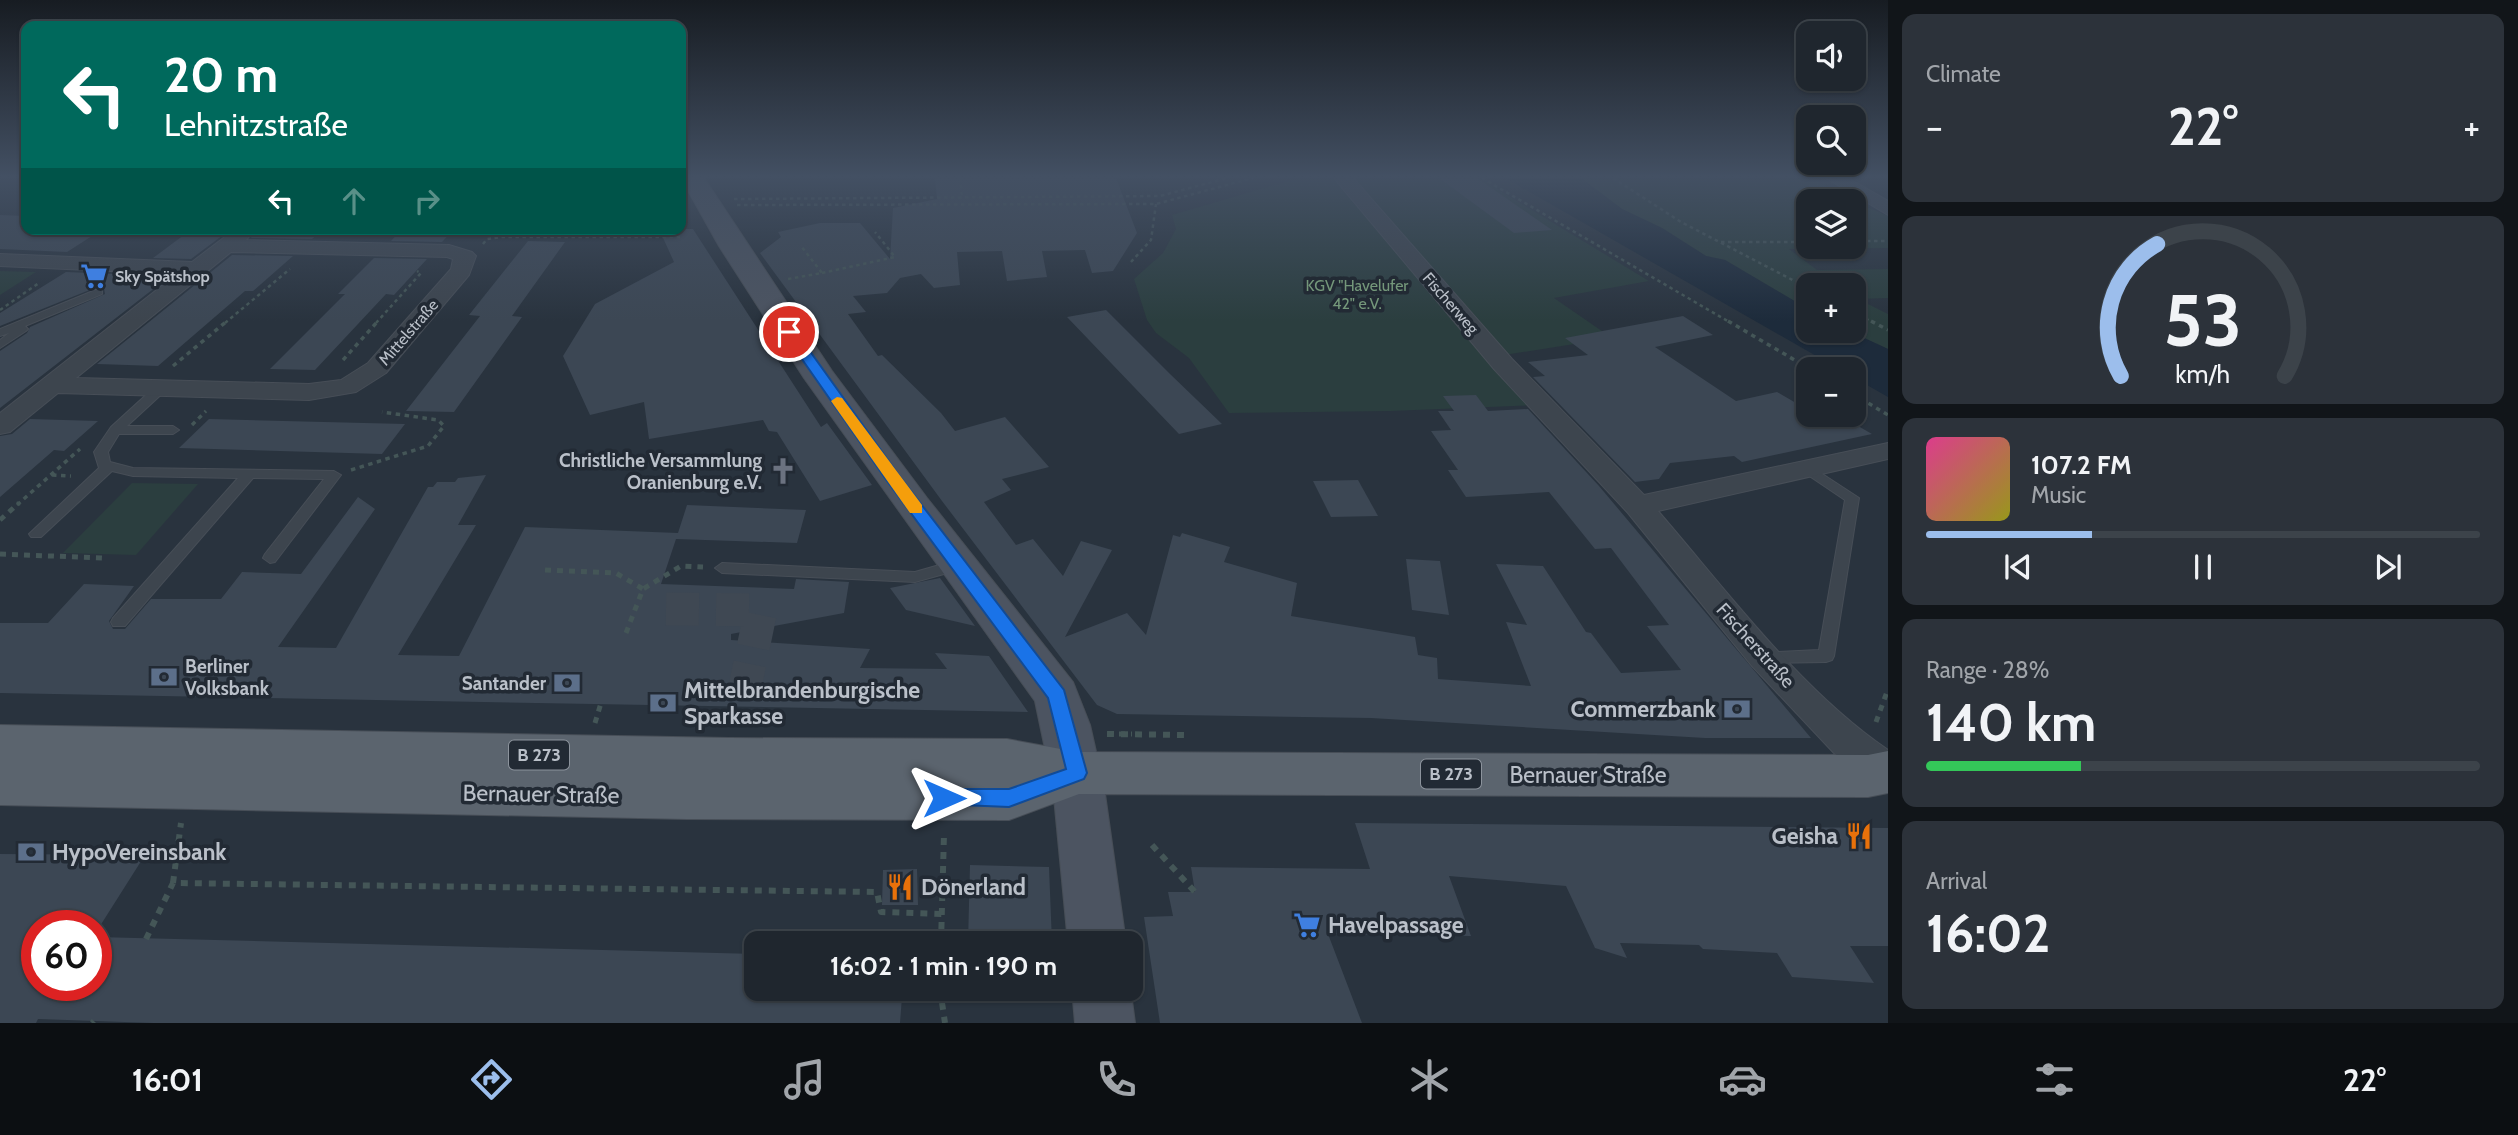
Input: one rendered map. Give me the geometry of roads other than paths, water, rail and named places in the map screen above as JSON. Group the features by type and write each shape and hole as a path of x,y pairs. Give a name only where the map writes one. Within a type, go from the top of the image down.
{"main road":[{"path":"721,226 756,284 860,433 1057,695 1069,732 1077,773 1096,931"},
{"name":"Bernauer Straße","path":"0,745 677,758 1007,759 1077,773 1868,776 1883,757"},
{"name":"Bernauer Straße","path":"0,784 1009,798 1077,773"},
{"path":"1103,1001 1105,1023"}],"street":[{"name":"Fischerweg","path":"1384,226 1503,364"},
{"path":"0,426 240,235"},
{"name":"Mittelstraße","path":"52,385 163,380 309,392 347,387 377,368 461,270 466,256 449,251 227,246"},
{"path":"0,260 127,271 198,269"},
{"name":"Fischerstraße","path":"1503,364 1638,506 1764,657 1847,741 1883,757"},
{"path":"1638,506 1888,451"}],"lane":[{"path":"0,333 97,292"},
{"path":"0,345 33,319"},
{"path":"163,380 115,430 101,452 104,466 133,472 334,475 270,558"},
{"path":"115,430 173,430"},
{"path":"36,534 108,466"},
{"path":"1764,657 1826,656 1852,498 1807,468"},
{"path":"119,622 249,474"},
{"path":"722,568 915,577 957,565"}],"water":[{"path":"1588,226 1657,226 1706,256 1725,260 1796,302 1796,343 1866,343 1866,339 1888,349 1888,397 1866,384 1866,357 1818,357"}],"tunnel":[{"path":"666,609 761,610 741,706"}],"place":[{"name":"Sky Spätshop","path":"94,276"},
{"name":"Christliche Versammlung Oranienburg e.V.","path":"783,471"},
{"name":"Berliner Volksbank","path":"164,677"},
{"name":"Santander","path":"567,683"},
{"name":"Mittelbrandenburgische Sparkasse","path":"663,703"},
{"name":"Commerzbank","path":"1737,709"},
{"name":"Geisha","path":"1859,836"},
{"name":"HypoVereinsbank","path":"31,852"},
{"name":"Dönerland","path":"900,887"},
{"name":"Havelpassage","path":"1307,925"}],"park label":[{"name":"KGV \"Havelufer 42\" e.V.","path":"1357,294"}]}
